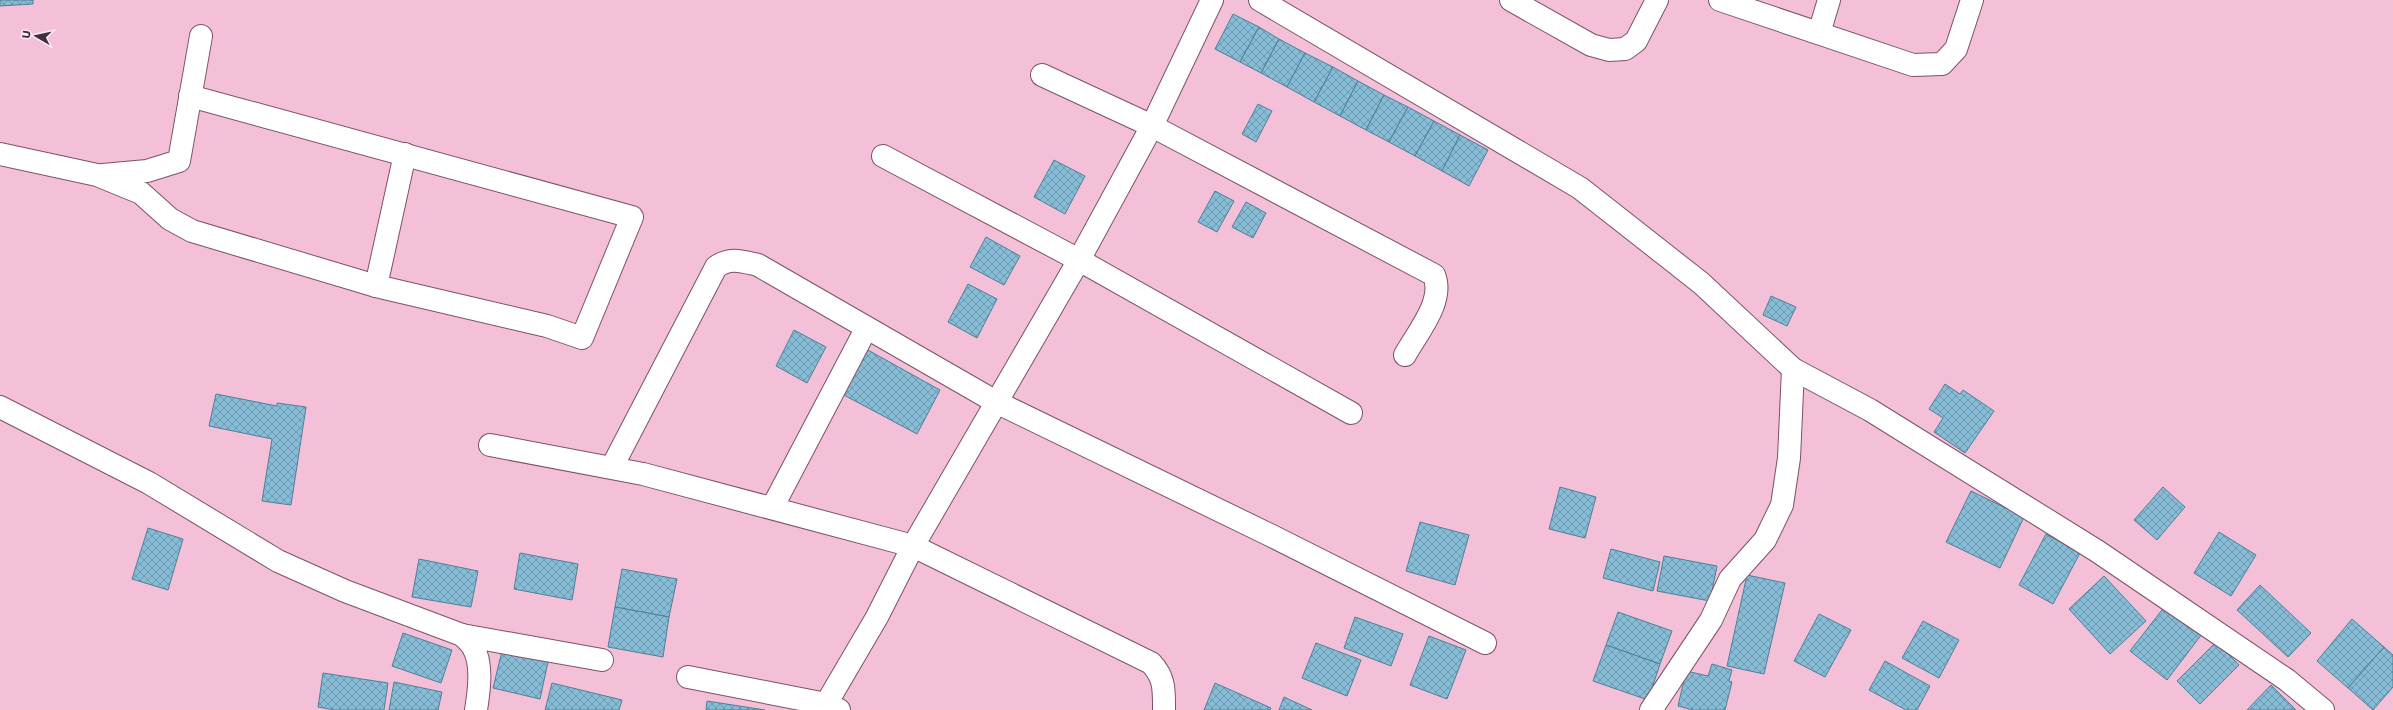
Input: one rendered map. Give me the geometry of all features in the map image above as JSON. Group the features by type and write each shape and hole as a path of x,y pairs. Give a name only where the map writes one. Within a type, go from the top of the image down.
{"street":[{"path":"688,677 833,707 913,546 1079,260 1152,126 1212,0"},
{"path":"1260,0 1580,188 1701,283 1793,370 1870,410 2097,551 2287,680 2323,710"},
{"path":"1511,0 1591,45 1608,50 1625,49 1636,41 1658,0"},
{"path":"1720,0 1913,65 1942,64 1956,49 1972,0"},
{"path":"1819,33 1829,0"},
{"path":"97,175 147,171 179,161 201,36"},
{"path":"1042,75 1152,126 1434,275 1437,283 1430,312 1405,355"},
{"path":"0,154 97,175 141,194 170,219 192,231 376,286 547,326 582,338 632,217 190,96"},
{"path":"376,286 405,154"},
{"path":"883,156 1079,260 1351,413"},
{"path":"612,467 716,267 724,261 736,260 758,265 866,329 996,402 1270,535 1485,643"},
{"path":"772,508 866,329"},
{"path":"1651,710 1711,620 1730,579 1765,540 1782,505 1789,458 1793,370"},
{"path":"0,407 149,483 278,561 345,591 462,635 602,660"},
{"path":"490,445 612,467 913,546 1151,662 1160,672 1164,688 1164,710"},
{"path":"462,635 473,647 477,662 479,677 476,710"}],"building":[{"path":"0,0 33,0 33,4 0,6"},
{"path":"1233,14 1259,27 1240,62 1215,49"},
{"path":"1259,27 1279,39 1261,73 1240,62"},
{"path":"1279,39 1305,53 1287,87 1261,73"},
{"path":"1305,53 1333,67 1314,102 1287,87"},
{"path":"1333,67 1358,81 1340,116 1314,102"},
{"path":"1358,81 1384,95 1366,130 1340,116"},
{"path":"1384,95 1408,107 1389,142 1366,130"},
{"path":"1258,104 1272,111 1256,142 1242,134"},
{"path":"1408,107 1434,121 1415,156 1389,142"},
{"path":"1434,121 1460,135 1442,171 1415,156"},
{"path":"1460,135 1488,150 1469,186 1442,171"},
{"path":"1054,160 1085,176 1065,214 1034,197"},
{"path":"1215,191 1234,201 1217,232 1198,222"},
{"path":"1246,202 1266,213 1253,238 1232,227"},
{"path":"986,237 1020,256 1004,285 970,267"},
{"path":"968,284 997,299 977,338 948,322"},
{"path":"1771,296 1796,307 1787,326 1763,315"},
{"path":"794,330 826,347 807,383 776,366"},
{"path":"866,349 940,390 917,434 842,394"},
{"path":"1945,384 1960,394 1963,390 1994,411 1965,453 1934,432 1943,418 1929,409"},
{"path":"216,394 277,406 277,403 306,407 291,505 262,501 272,439 209,426"},
{"path":"1560,487 1596,497 1585,538 1549,529"},
{"path":"2163,487 2185,507 2157,540 2134,520"},
{"path":"1971,491 2024,517 2000,568 1946,542"},
{"path":"1420,522 1469,535 1455,585 1406,571"},
{"path":"148,528 183,539 168,590 132,579"},
{"path":"2219,532 2256,555 2231,596 2194,573"},
{"path":"2046,534 2080,553 2053,604 2019,585"},
{"path":"1611,549 1660,562 1653,591 1603,578"},
{"path":"520,553 578,564 572,600 514,589"},
{"path":"1664,556 1717,566 1710,601 1657,591"},
{"path":"419,559 478,571 471,607 412,597"},
{"path":"622,569 677,579 669,617 615,607"},
{"path":"1747,575 1785,583 1764,674 1727,666"},
{"path":"2104,576 2146,621 2110,654 2069,609"},
{"path":"2260,585 2311,633 2288,657 2237,610"},
{"path":"2165,606 2202,634 2167,680 2130,651"},
{"path":"615,607 669,617 663,657 608,647"},
{"path":"1618,612 1672,631 1660,664 1606,645"},
{"path":"1819,614 1851,630 1825,677 1794,661"},
{"path":"1355,617 1403,634 1391,666 1344,648"},
{"path":"2352,619 2384,647 2348,688 2317,661"},
{"path":"1923,621 1959,640 1939,678 1902,658"},
{"path":"403,633 452,650 441,683 392,666"},
{"path":"1429,636 1466,650 1447,699 1410,685"},
{"path":"2216,642 2239,665 2200,704 2177,681"},
{"path":"1316,643 1361,660 1347,696 1302,678"},
{"path":"1606,645 1660,664 1648,700 1593,681"},
{"path":"2384,647 2393,655 2393,687 2373,710 2348,688"},
{"path":"502,651 548,662 540,699 493,688"},
{"path":"1885,661 1930,686 1917,710 1906,710 1869,690"},
{"path":"1712,664 1732,670 1729,681 1732,682 1725,710 1693,710 1678,706 1686,671 1708,676"},
{"path":"323,673 388,683 384,710 335,710 318,707"},
{"path":"394,682 442,692 438,710 389,710"},
{"path":"552,683 622,700 619,710 545,710"},
{"path":"1215,683 1271,708 1270,710 1204,710"},
{"path":"2271,685 2296,710 2247,710"},
{"path":"1284,697 1312,710 1279,710"},
{"path":"707,701 765,710 706,710"}]}
